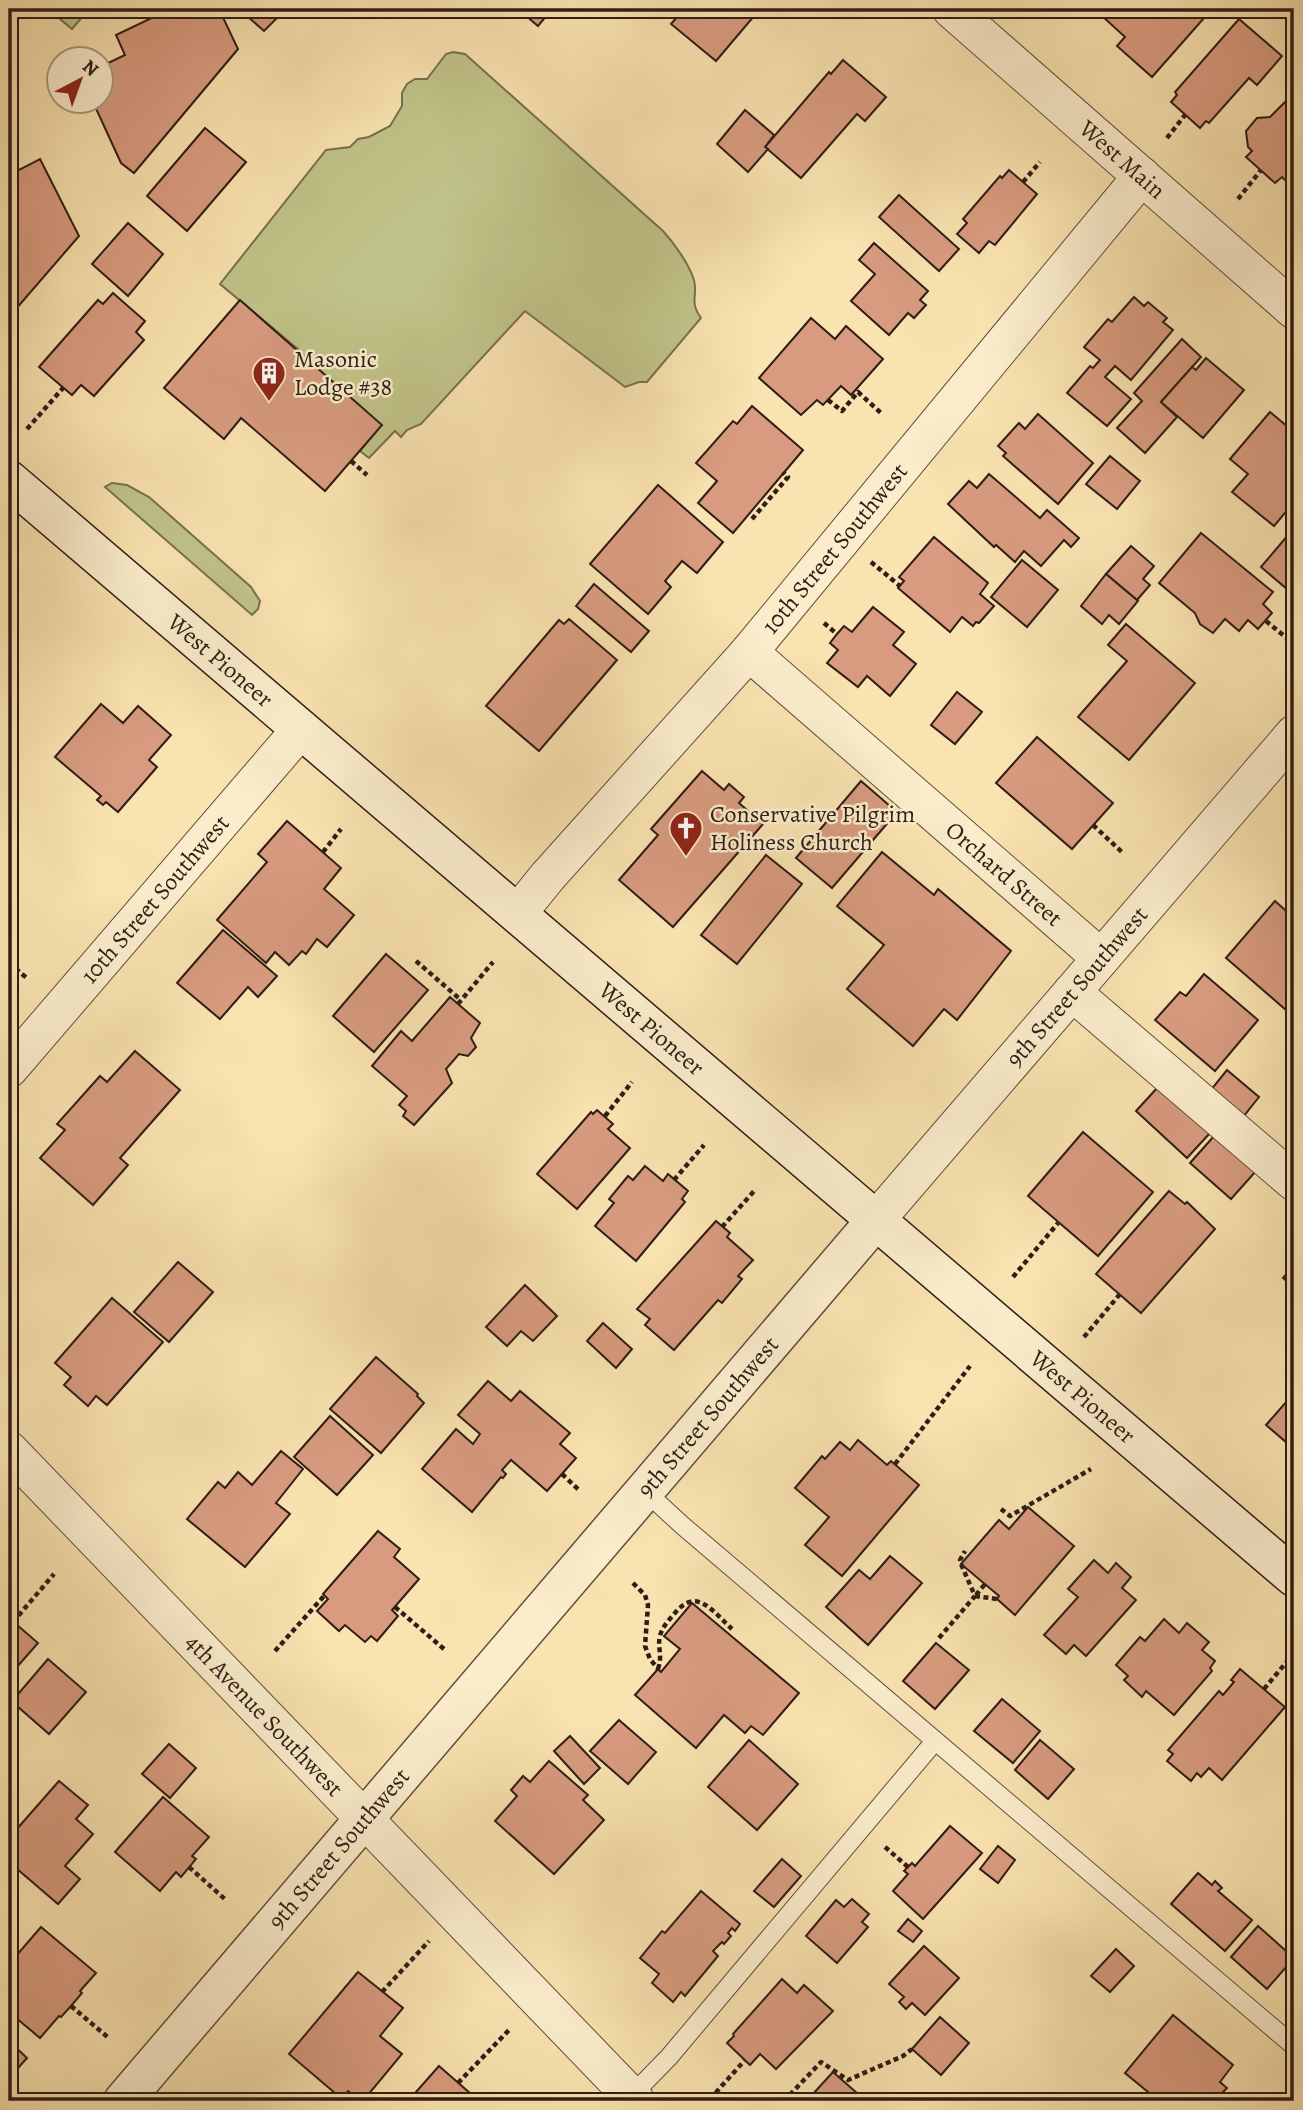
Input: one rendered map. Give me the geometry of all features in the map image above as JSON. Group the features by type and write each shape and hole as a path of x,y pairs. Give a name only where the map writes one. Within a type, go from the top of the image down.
{"main road":[{"name":"West Pioneer","path":"9,480 1294,1577"},
{"name":"9th Street Southwest","path":"123,2101 876,1220"}],"street":[{"name":"West Main","path":"951,9 1294,310"},
{"name":"10th Street Southwest","path":"518,913 749,652 1142,176"},
{"name":"Orchard Street","path":"749,652 1101,958"},
{"name":"10th Street Southwest","path":"9,1069 301,729"},
{"name":"9th Street Southwest","path":"876,1220 1294,734"},
{"path":"1072,992 1294,1182"},
{"name":"4th Avenue Southwest","path":"9,1450 634,2099"}],"lane":[{"path":"645,1491 1294,2046"},
{"path":"634,2099 936,1741"}],"path":[{"path":"1024,15 1030,9"},
{"path":"1167,138 1185,115"},
{"path":"1023,182 1040,162"},
{"path":"1238,199 1261,170"},
{"path":"27,429 63,388"},
{"path":"828,400 842,411 858,392 881,413"},
{"path":"351,461 368,475"},
{"path":"752,519 788,477 783,472"},
{"path":"865,557 900,586"},
{"path":"1266,621 1294,645"},
{"path":"1093,825 1124,854"},
{"path":"323,852 341,829"},
{"path":"416,961 459,1002 493,962"},
{"path":"9,963 28,979"},
{"path":"605,1116 632,1082"},
{"path":"674,1180 704,1145"},
{"path":"722,1227 756,1189"},
{"path":"1013,1277 1058,1223"},
{"path":"1084,1337 1119,1294"},
{"path":"895,1464 970,1366"},
{"path":"1001,1509 1010,1516 1091,1469"},
{"path":"562,1474 580,1491"},
{"path":"965,1551 960,1560 975,1596"},
{"path":"13,1622 54,1574"},
{"path":"633,1583 645,1595 648,1605 645,1646 658,1669 662,1657 659,1637 682,1604 689,1600 698,1600 732,1629"},
{"path":"939,1638 985,1584"},
{"path":"275,1651 324,1596"},
{"path":"975,1596 997,1599"},
{"path":"395,1607 444,1650"},
{"path":"1264,1689 1294,1653"},
{"path":"885,1847 908,1867"},
{"path":"189,1867 227,1901"},
{"path":"382,1992 433,1937"},
{"path":"71,2006 110,2039"},
{"path":"458,2083 518,2020"},
{"path":"784,2101 821,2062 848,2080 903,2056 912,2049"},
{"path":"710,2099 745,2060"}],"green space":[{"path":"48,9 89,9 72,29"},
{"path":"446,54 465,54 663,231 692,274 695,307 701,318 647,382 625,387 525,311 421,424 407,430 401,437 395,431 369,458 360,451 381,425 297,353 299,350 220,284 326,150 350,147 358,139 369,137 390,126 402,106 402,93 407,84 415,79 427,79"},
{"path":"112,483 127,485 149,497 251,587 260,601 258,609 252,615 105,487"}],"building":[{"path":"157,9 219,9 238,49 134,173 121,163 99,116 116,116 116,59 125,55 116,35 160,14"},
{"path":"239,9 286,9 264,31"},
{"path":"518,9 552,9 538,26"},
{"path":"684,9 760,9 716,61 671,24"},
{"path":"1107,9 1212,9 1152,77 1117,46 1125,37 1101,15"},
{"path":"1239,19 1282,56 1257,85 1249,78 1209,123 1206,121 1200,128 1171,102 1177,95 1175,92"},
{"path":"843,60 886,97 865,121 857,114 801,178 765,147 829,72 831,74"},
{"path":"1291,96 1294,99 1294,180 1285,180 1282,177 1275,183 1246,157 1252,151 1248,147 1246,131 1257,118 1270,117"},
{"path":"745,110 774,135 765,147 768,149 748,172 717,144"},
{"path":"205,128 246,162 187,231 147,196"},
{"path":"40,159 79,236 9,317 9,175"},
{"path":"1009,170 1037,194 995,245 989,241 979,253 957,234 967,223 963,219 1000,176 1002,178"},
{"path":"899,195 959,249 939,271 879,217"},
{"path":"128,223 163,254 128,296 92,264"},
{"path":"874,243 928,291 920,300 926,305 914,318 908,313 889,335 851,301 875,274 859,260"},
{"path":"113,293 145,321 136,332 144,340 94,396 81,385 72,395 39,367 98,300 103,304"},
{"path":"1134,297 1144,306 1148,302 1167,318 1163,322 1173,330 1131,380 1115,366 1105,377 1131,399 1107,426 1067,393 1090,366 1093,368 1100,360 1084,347 1108,319 1112,322"},
{"name":"Masonic Lodge #38","path":"240,300 382,425 325,491 241,418 224,439 164,388"},
{"path":"811,318 835,339 846,326 883,359 851,395 841,386 823,405 817,400 801,415 759,378"},
{"path":"1182,339 1201,357 1161,402 1177,417 1145,453 1117,428 1142,401 1134,393"},
{"path":"1206,358 1244,390 1203,438 1161,402 1192,367 1196,370"},
{"path":"752,406 803,450 733,533 698,503 717,481 696,463 733,421 737,424"},
{"path":"1270,412 1294,432 1294,482 1286,492 1294,502 1274,526 1232,492 1248,474 1230,459"},
{"path":"1038,414 1093,463 1058,504 1003,456 1006,453 998,446 1019,423 1025,429"},
{"path":"1110,456 1140,481 1117,509 1086,484"},
{"path":"989,474 1040,518 1047,510 1079,538 1071,547 1064,540 1041,566 1024,551 1015,562 996,545 994,547 948,504 969,481 977,488"},
{"path":"658,485 723,542 697,573 682,561 665,581 671,587 648,614 590,564"},
{"path":"1294,528 1294,595 1261,567"},
{"path":"1201,533 1273,592 1263,604 1272,613 1258,629 1248,620 1239,631 1225,619 1213,633 1200,624 1195,613 1159,583"},
{"path":"934,537 988,583 980,594 994,606 973,626 962,617 950,632 898,588 904,581 899,577"},
{"path":"1131,546 1154,566 1143,579 1150,585 1137,600 1106,574"},
{"path":"1022,560 1058,590 1027,627 991,597"},
{"path":"1106,574 1138,601 1119,624 1109,615 1102,624 1081,606"},
{"path":"594,584 649,631 631,652 576,606"},
{"path":"873,607 904,632 893,645 916,664 890,696 867,676 858,687 827,663 838,650 830,643 837,634 844,626 852,632"},
{"path":"569,619 617,660 539,751 486,706 559,620 564,624"},
{"path":"1126,624 1195,683 1129,760 1078,717 1127,661 1108,645"},
{"path":"957,692 982,712 955,744 931,725"},
{"path":"101,704 123,723 138,706 171,735 149,760 157,767 118,812 106,802 103,805 97,800 101,796 55,757"},
{"path":"1037,737 1113,803 1072,849 996,783"},
{"name":"Conservative Pilgrim Holiness Church","path":"702,771 724,790 729,784 744,797 739,803 763,824 673,927 619,880 658,835 651,829"},
{"path":"861,781 897,812 832,888 796,858"},
{"path":"287,821 341,868 324,889 354,915 327,947 317,939 306,954 302,951 289,965 275,952 266,963 217,920 267,862 258,854"},
{"path":"882,852 934,895 938,889 1011,951 957,1020 944,1009 913,1046 847,989 884,945 837,906"},
{"path":"766,855 802,884 737,964 701,935"},
{"path":"1275,901 1294,918 1294,1017 1226,958"},
{"path":"223,930 277,976 258,997 248,987 220,1019 177,983"},
{"path":"386,954 428,990 374,1052 333,1016"},
{"path":"1204,974 1258,1020 1215,1071 1155,1020 1180,992 1186,996"},
{"path":"450,997 480,1023 471,1038 476,1047 468,1056 459,1054 446,1069 452,1083 414,1125 403,1116 406,1111 399,1105 407,1096 372,1066 401,1031 412,1041"},
{"path":"135,1051 180,1090 120,1158 128,1165 93,1205 40,1158 65,1130 57,1124 100,1076 107,1082"},
{"path":"1227,1070 1259,1097 1243,1117 1210,1091"},
{"path":"1158,1087 1210,1133 1187,1158 1136,1111"},
{"path":"597,1110 613,1124 608,1129 630,1148 577,1209 537,1174 591,1112 593,1114"},
{"path":"1083,1132 1153,1192 1098,1256 1028,1196"},
{"path":"1215,1135 1256,1171 1231,1199 1190,1163"},
{"path":"645,1166 663,1181 668,1174 688,1191 682,1199 685,1202 636,1261 595,1226 614,1203 609,1199 628,1176 633,1180"},
{"path":"1169,1191 1185,1204 1187,1202 1215,1229 1141,1313 1096,1274"},
{"path":"716,1221 730,1233 727,1237 753,1260 738,1276 742,1279 722,1303 718,1300 674,1350 645,1325 650,1319 637,1309"},
{"path":"178,1262 213,1292 169,1342 134,1312"},
{"path":"1294,1265 1294,1288 1283,1278"},
{"path":"525,1285 557,1316 533,1341 521,1331 507,1346 486,1327"},
{"path":"112,1298 163,1342 107,1405 96,1396 88,1406 64,1385 71,1377 55,1363"},
{"path":"603,1323 632,1349 616,1368 587,1341"},
{"path":"376,1357 418,1394 424,1403 381,1453 330,1409"},
{"path":"1294,1380 1294,1393 1288,1387"},
{"path":"488,1381 511,1401 520,1391 570,1433 560,1444 576,1458 547,1491 511,1460 502,1470 506,1474 503,1478 501,1477 472,1512 422,1469 456,1429 473,1444 480,1434 458,1415"},
{"path":"1294,1393 1294,1449 1266,1425"},
{"path":"330,1416 373,1455 337,1495 294,1457"},
{"path":"858,1440 887,1465 891,1461 919,1485 842,1576 805,1545 829,1517 795,1488 822,1456 825,1459 840,1442 850,1450"},
{"path":"281,1451 303,1469 276,1503 290,1514 245,1567 187,1519 218,1482 225,1488 238,1472 252,1485"},
{"path":"1028,1507 1074,1546 1015,1615 997,1599 999,1596 961,1564 999,1520 1009,1529"},
{"path":"378,1531 400,1549 394,1557 419,1579 392,1610 398,1616 377,1641 371,1636 365,1642 345,1625 339,1631 317,1611 328,1599 323,1594"},
{"path":"890,1556 922,1583 868,1645 826,1607 859,1570 870,1579"},
{"path":"1094,1560 1108,1573 1116,1563 1131,1577 1122,1588 1136,1600 1086,1656 1074,1645 1066,1654 1044,1635 1078,1597 1068,1589"},
{"path":"692,1603 799,1693 763,1735 751,1726 745,1733 724,1715 696,1748 635,1695 658,1669 661,1672 680,1649 664,1636"},
{"path":"9,1618 38,1643 9,1676"},
{"path":"1164,1619 1179,1633 1187,1623 1209,1642 1202,1650 1215,1661 1210,1668 1212,1671 1174,1715 1146,1691 1142,1697 1124,1680 1128,1676 1116,1665 1140,1637 1145,1641"},
{"path":"936,1643 969,1670 935,1709 903,1681"},
{"path":"48,1659 86,1692 49,1734 9,1699 9,1685 19,1693"},
{"path":"1240,1669 1285,1707 1222,1780 1209,1768 1201,1777 1197,1773 1191,1781 1167,1761 1173,1754 1168,1750 1219,1691 1223,1695"},
{"path":"1002,1699 1040,1731 1013,1763 974,1731"},
{"path":"619,1720 656,1752 628,1784 590,1751"},
{"path":"570,1736 600,1768 584,1784 554,1751"},
{"path":"749,1740 798,1784 757,1830 708,1787"},
{"path":"1040,1740 1074,1769 1048,1799 1015,1770"},
{"path":"169,1744 196,1768 170,1798 142,1774"},
{"path":"549,1761 588,1795 583,1800 604,1820 554,1874 495,1821 517,1796 511,1790 523,1776 530,1782"},
{"path":"59,1781 88,1805 76,1819 93,1834 65,1866 80,1879 58,1904 9,1862 9,1838"},
{"path":"163,1797 209,1837 192,1856 196,1859 181,1877 176,1872 160,1891 115,1852"},
{"path":"950,1826 982,1853 923,1919 893,1891 908,1874 904,1871 912,1863 915,1866"},
{"path":"998,1846 1015,1860 998,1883 980,1869"},
{"path":"782,1859 801,1876 774,1907 754,1891"},
{"path":"1198,1873 1212,1885 1215,1881 1222,1888 1218,1891 1252,1920 1225,1951 1171,1904"},
{"path":"701,1891 740,1924 735,1931 732,1928 728,1933 731,1936 724,1944 722,1942 713,1951 718,1956 685,1996 681,1992 673,2002 652,1983 659,1974 640,1958"},
{"path":"852,1899 869,1914 862,1922 868,1927 837,1963 806,1936 836,1900 844,1907"},
{"path":"908,1919 922,1931 913,1942 898,1931"},
{"path":"1258,1926 1294,1958 1267,1989 1231,1957"},
{"path":"41,1927 96,1973 71,2006 40,2038 9,2012 9,1964"},
{"path":"924,1946 959,1978 925,2015 912,2003 906,2009 899,2002 904,1997 889,1984"},
{"path":"1116,1949 1134,1966 1110,1992 1091,1976"},
{"path":"358,1972 403,2008 380,2036 402,2054 363,2101 348,2091 342,2099 289,2054"},
{"path":"782,1979 797,1993 804,1985 833,2011 776,2069 760,2054 750,2065 727,2043"},
{"path":"1173,2015 1233,2065 1220,2082 1227,2088 1223,2092 1234,2101 1159,2101 1125,2073"},
{"path":"940,2017 969,2043 941,2075 912,2049"},
{"path":"9,2041 27,2058 9,2078"},
{"path":"439,2066 479,2101 408,2101"},
{"path":"833,2072 857,2093 852,2099 854,2101 819,2101 812,2095"}],"place":[{"name":"Masonic Lodge #38","path":"269,403"},
{"name":"Conservative Pilgrim Holiness Church","path":"686,858"}]}
